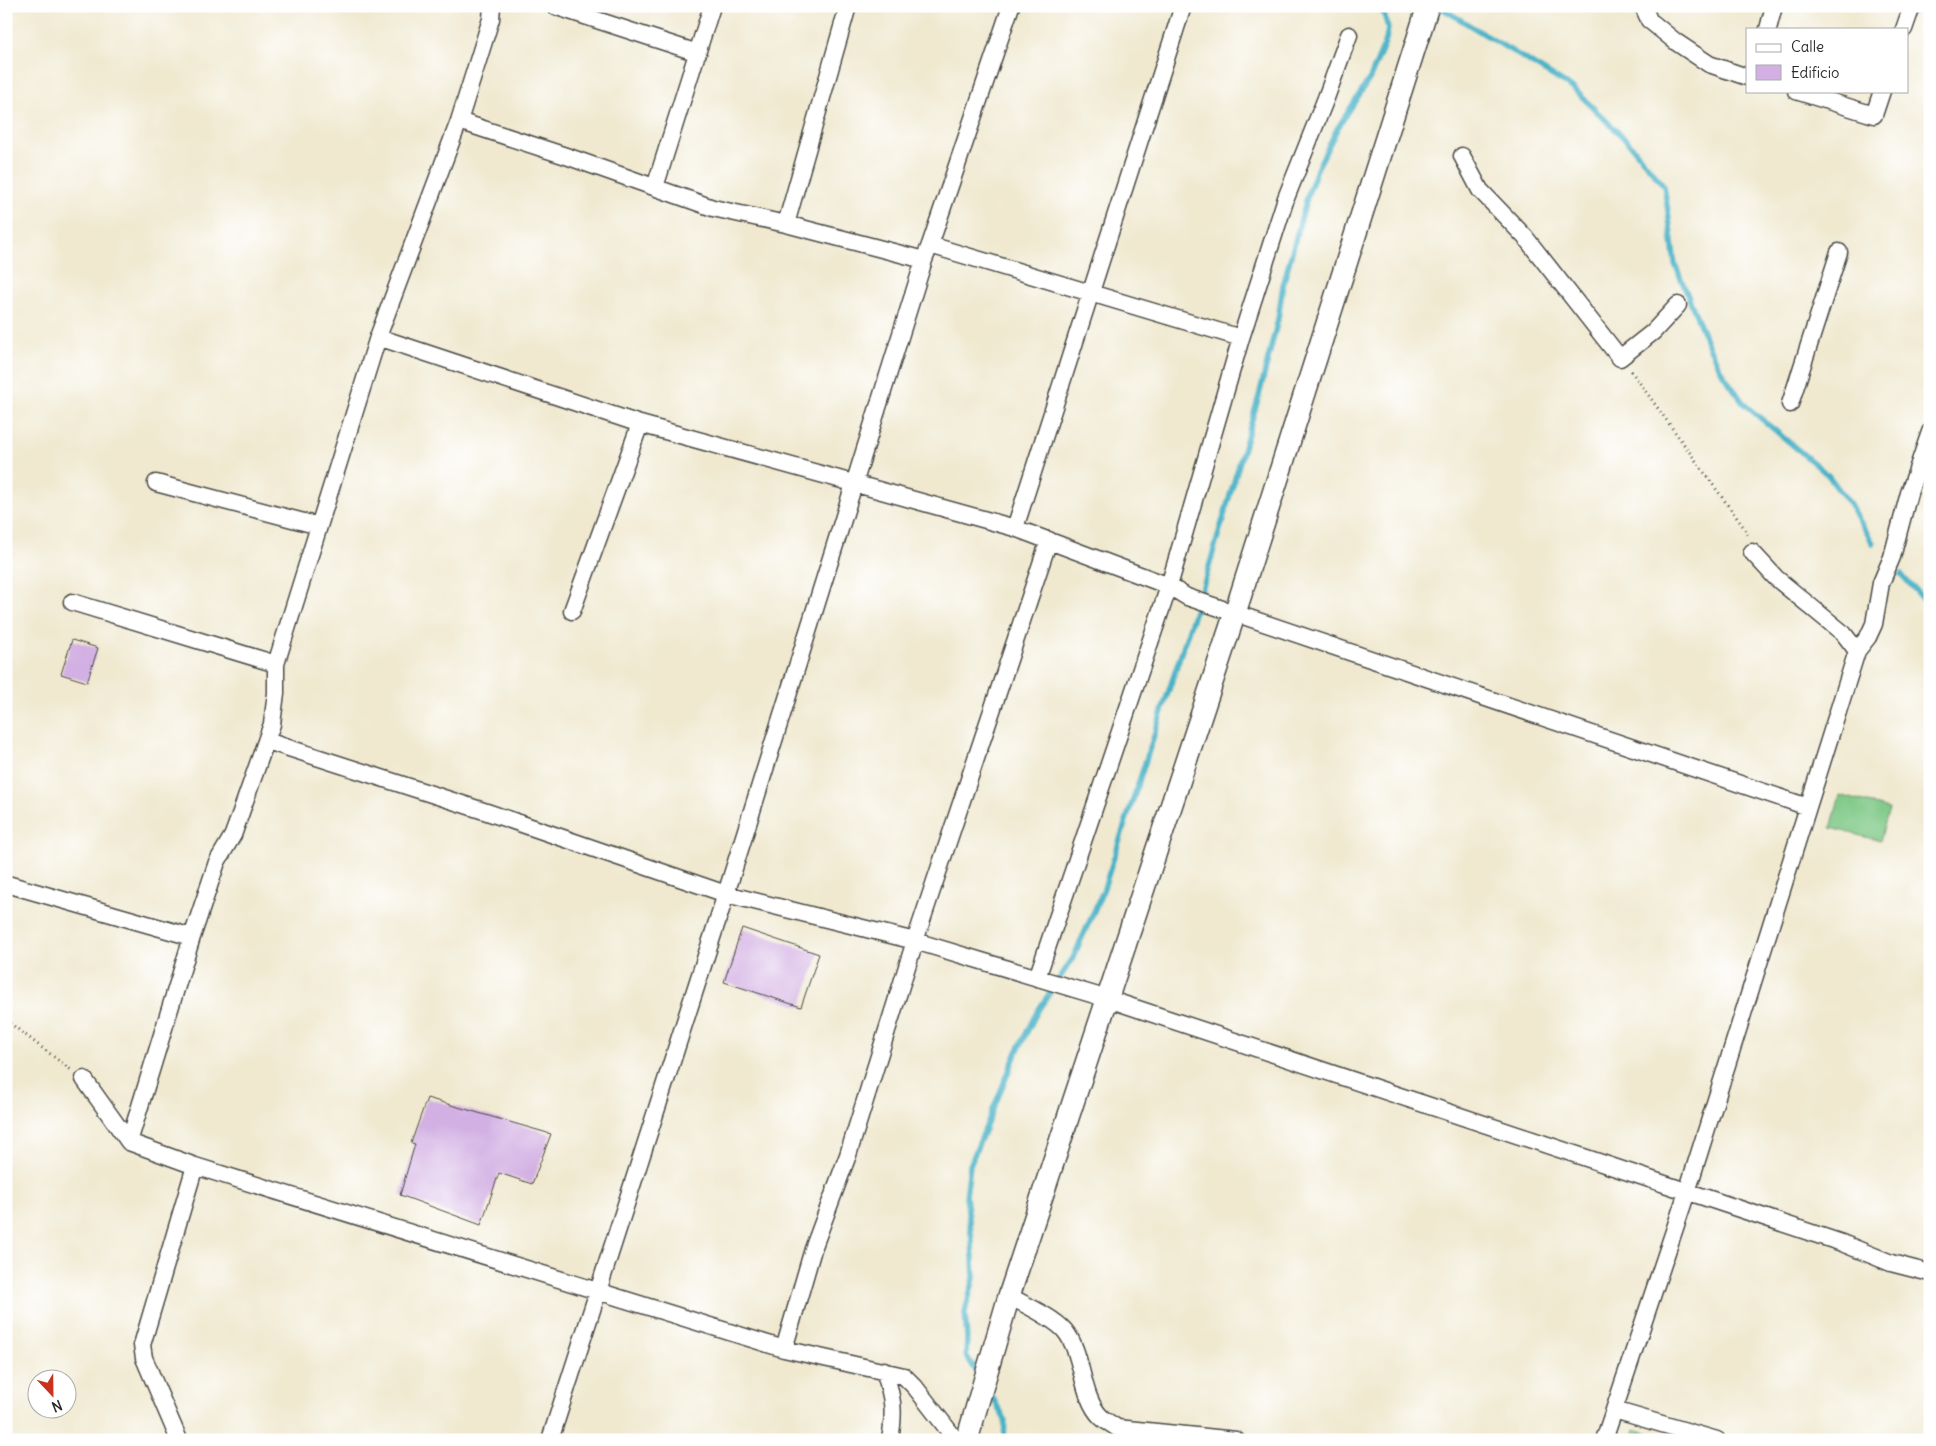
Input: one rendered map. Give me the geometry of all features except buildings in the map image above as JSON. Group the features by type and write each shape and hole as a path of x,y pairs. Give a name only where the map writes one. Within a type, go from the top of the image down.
{"street":[{"path":"130,1142 192,937 217,862 233,835 267,741 272,724 276,693 276,664 378,337 459,121 491,19 492,6"},
{"path":"554,6 698,53"},
{"path":"655,187 712,6"},
{"path":"786,224 848,6"},
{"path":"550,1440 726,894 927,252 1011,6"},
{"path":"1015,528 1184,6"},
{"path":"967,1440 1009,1296 1235,613 1428,6"},
{"path":"1643,6 1649,20 1676,42 1709,64 1746,76"},
{"path":"1768,28 1774,6"},
{"path":"1904,28 1912,6"},
{"path":"1037,978 1169,586 1241,338 1286,198 1326,98 1348,35"},
{"path":"1799,92 1874,115 1882,92"},
{"path":"459,121 713,208 927,252 1091,295 1241,338"},
{"path":"1462,156 1480,190 1525,237 1620,358 1653,332 1678,305"},
{"path":"1790,404 1839,252"},
{"path":"378,337 640,424 855,482 1015,528 1169,586 1187,597 1808,807"},
{"path":"572,611 640,424"},
{"path":"1604,1440 1687,1192 1856,651 1868,637 1874,624 1881,583 1892,557 1909,493 1930,432"},
{"path":"156,483 319,526"},
{"path":"784,1348 813,1249 848,1155 914,941 1049,540"},
{"path":"1752,552 1792,593 1823,615 1844,634 1856,651"},
{"path":"72,602 276,664"},
{"path":"267,741 487,812 726,894 914,941 1108,999 1842,1243 1891,1263 1930,1273"},
{"path":"7,884 192,937"},
{"path":"84,1079 130,1142 195,1166 598,1292 784,1348 904,1376 956,1440"},
{"path":"179,1440 144,1358 142,1346 195,1166"},
{"path":"1009,1296 1050,1319 1065,1331 1074,1347 1093,1405 1101,1417 1117,1428 1236,1440"},
{"path":"884,1370 892,1394 894,1408 890,1440"},
{"path":"1614,1410 1717,1440"}],"path":[{"path":"1620,358 1746,529 1752,552"},
{"path":"6,1020 84,1079"}],"green space":[{"path":"1840,795 1889,809 1880,841 1831,828"},
{"path":"1635,1429 1672,1440 1632,1440"}],"waterway":[{"path":"980,1377 966,1355 965,1312 974,1278 972,1240 966,1197 970,1165 1016,1054 1037,1012 1073,958 1103,891 1206,577 1259,396 1278,319 1283,285 1307,197 1317,169 1337,129 1370,78 1386,40 1388,28 1380,6"},
{"path":"1443,9 1574,89 1629,143 1661,182 1664,186 1675,264 1709,347 1723,374 1745,405 1828,475 1847,500 1873,543"},
{"path":"1901,574 1924,600 1930,613"},
{"path":"988,1389 1005,1420 1004,1440"}]}
